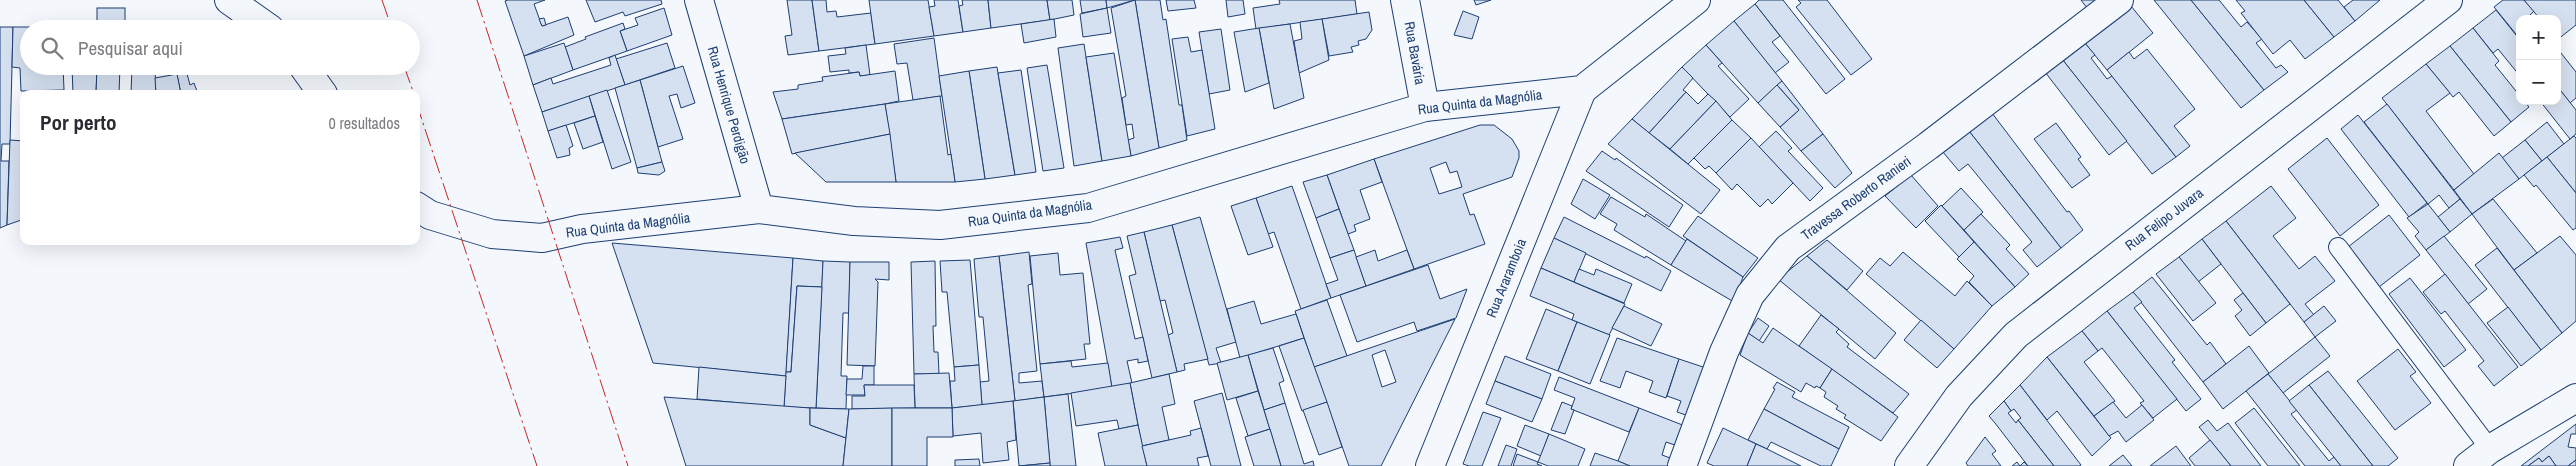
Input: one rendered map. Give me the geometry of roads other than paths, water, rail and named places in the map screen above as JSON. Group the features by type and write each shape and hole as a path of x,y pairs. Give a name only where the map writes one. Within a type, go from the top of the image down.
{"street":[{"path":"229,0 257,20"},
{"name":"Rua Henrique Perdigão","path":"699,0 759,209"},
{"name":"Rua Bavária","path":"1406,0 1425,107"},
{"path":"1582,90 1696,0"},
{"name":"Travessa Roberto Ranieri","path":"1682,466 1724,352 1750,294 1788,248 1928,146 2119,0"},
{"name":"Rua Felipo Juvara","path":"1909,466 1959,396 2016,335 2448,0"},
{"path":"309,75 320,90"},
{"name":"Rua Quinta da Magnólia","path":"420,209 430,215 492,234 542,238 582,229 759,209 854,221 940,225 1088,208 1425,107 1582,90"},
{"name":"Rua Araramboia","path":"1430,466 1582,90"},
{"path":"2468,466 2490,449 2576,398"}],"lane":[{"path":"2338,247 2490,449"}]}
